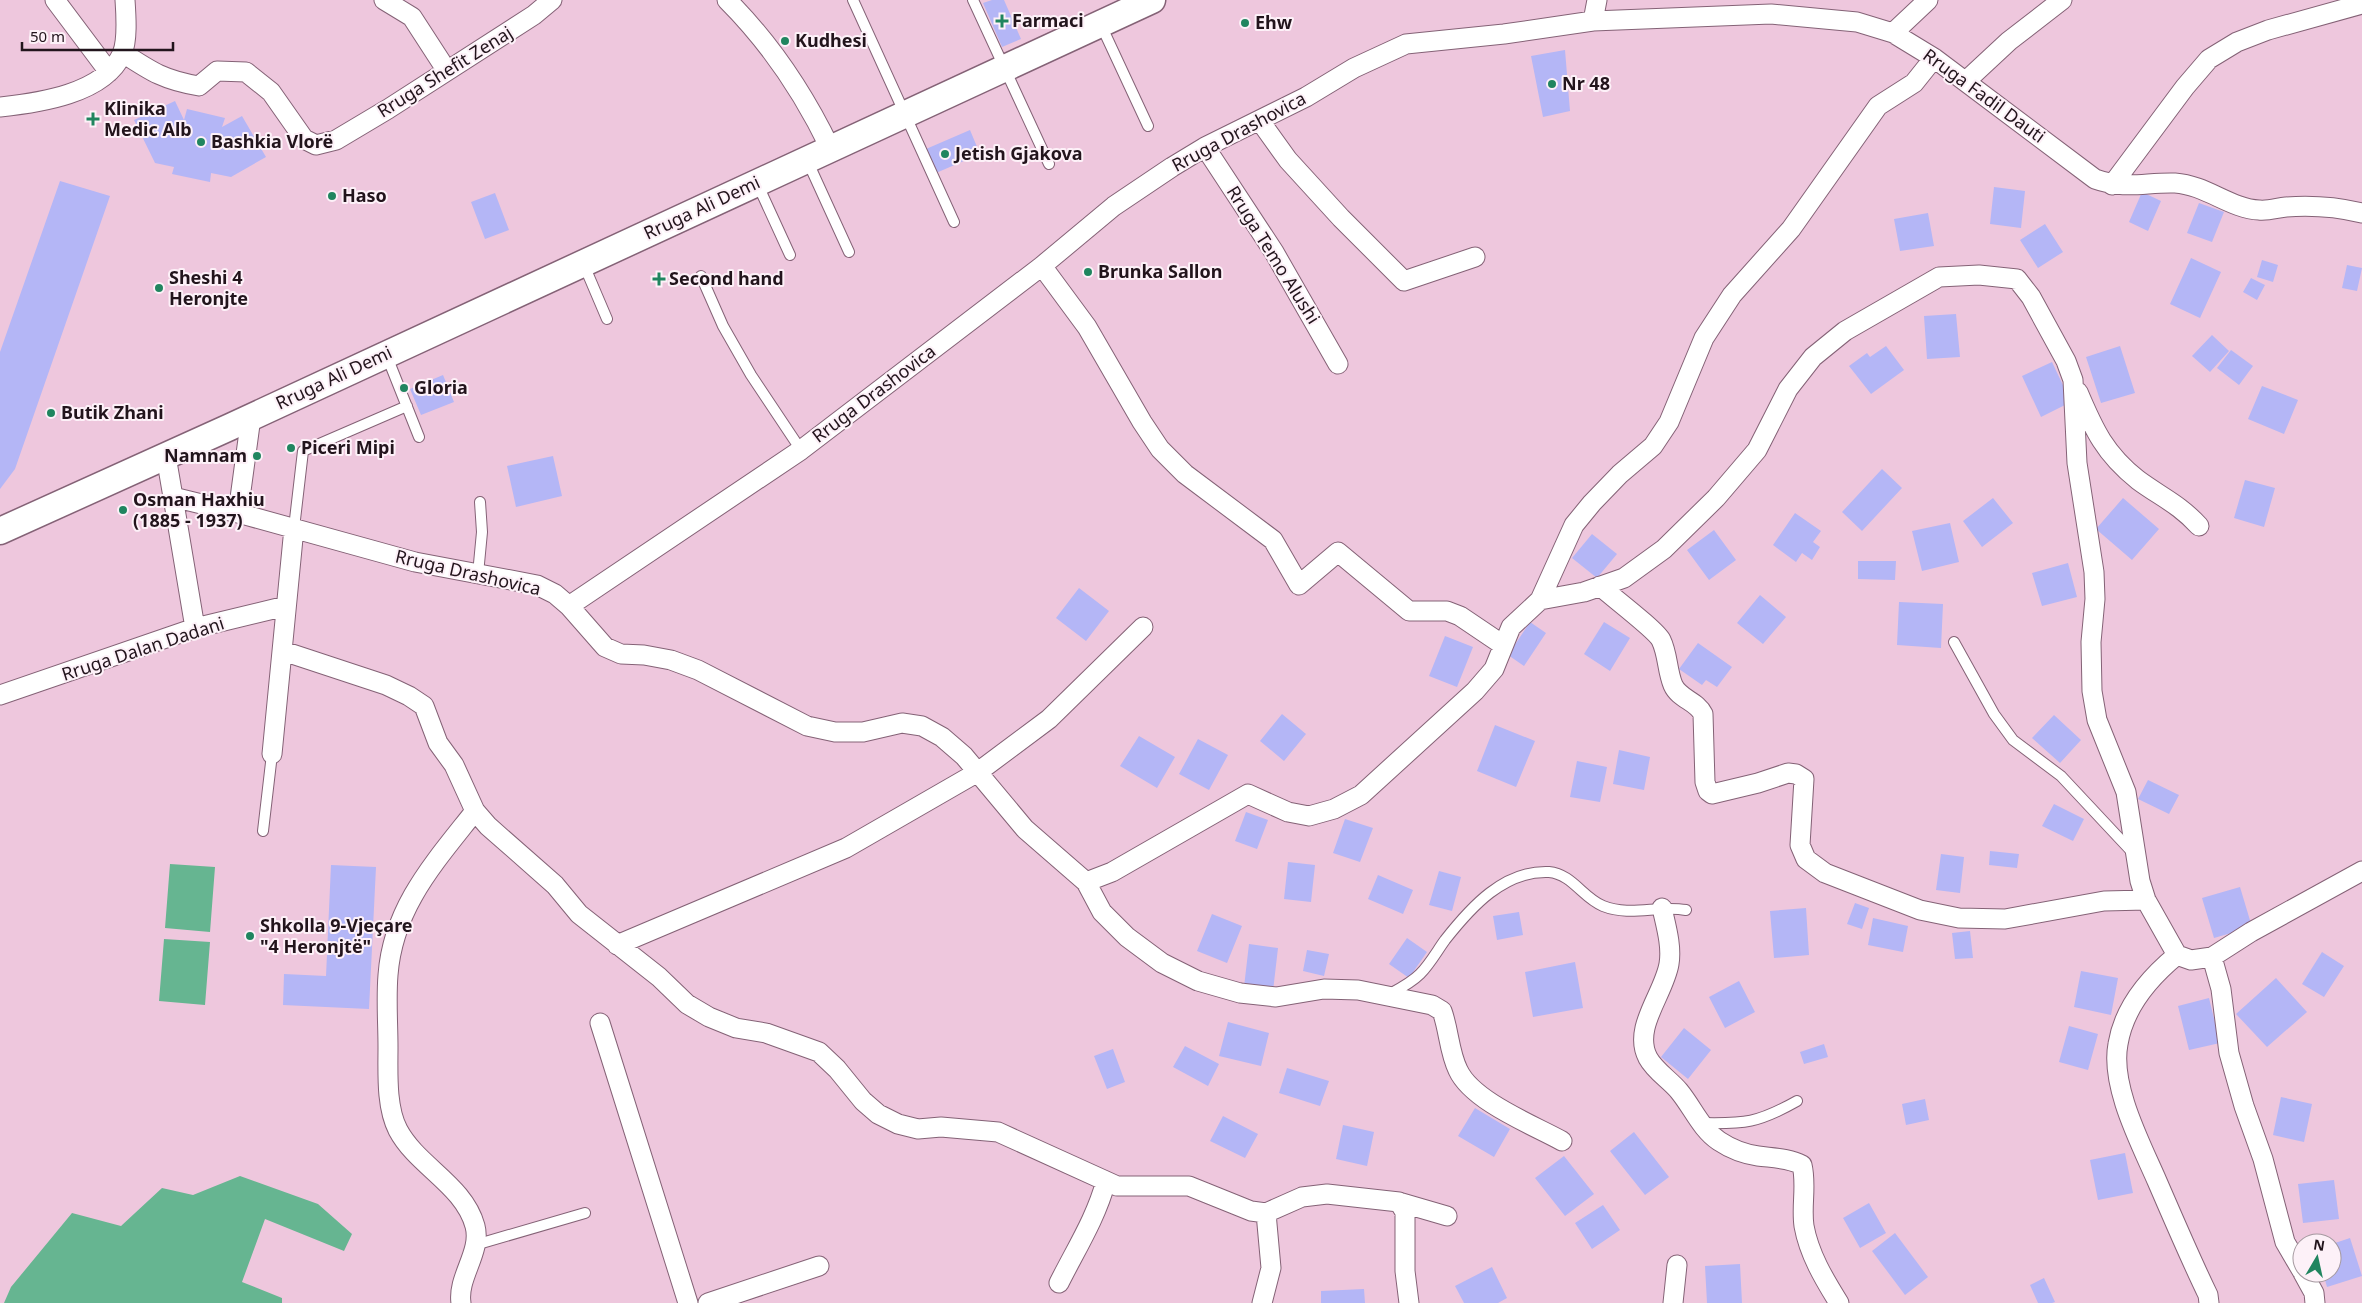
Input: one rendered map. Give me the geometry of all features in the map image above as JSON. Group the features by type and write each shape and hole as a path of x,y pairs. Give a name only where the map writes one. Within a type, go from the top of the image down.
{"main road":[{"name":"Rruga Ali Demi","path":"0,530 166,456 1152,0"}],"street":[{"path":"55,0 109,72"},
{"path":"0,108 56,98 89,86 109,72 122,53 126,23 125,0"},
{"path":"384,0 412,17 448,71"},
{"name":"Rruga Shefit Zenaj","path":"122,53 149,71 170,81 198,86 218,71 246,72 271,92 304,139 316,145 336,140 448,71 534,15 552,0"},
{"path":"727,0 752,25 790,78 820,129 818,154"},
{"path":"1593,21 1597,0"},
{"path":"1893,33 1928,0"},
{"path":"1966,81 2009,41 2062,0"},
{"path":"2112,185 2184,87 2209,59 2237,42 2268,30 2362,4"},
{"name":"Rruga Fadil Dauti","path":"1593,21 1770,14 1857,22 1893,33 1934,58 2057,149 2080,170 2095,179 2112,185 2136,186 2176,183 2194,186 2241,206 2259,210 2314,206 2362,213"},
{"name":"Rruga Drashovica","path":"173,497 238,512 415,562 537,585 555,594 569,606 801,450 1042,266 1114,206 1205,146 1306,98 1354,68 1406,44 1504,34 1593,21"},
{"path":"1086,882 1112,872 1248,794 1288,812 1309,816 1334,809 1361,795 1475,691 1494,668 1511,627 1540,600 1574,526 1592,503 1620,474 1653,446 1669,422 1704,338 1732,295 1791,229 1878,106 1914,83 1934,58"},
{"path":"1260,121 1288,160 1341,218 1404,281 1475,257"},
{"name":"Rruga Temo Alushi","path":"1205,146 1274,252 1338,364"},
{"path":"1042,266 1088,327 1142,422 1160,449 1185,474 1273,540 1299,584 1338,552 1409,611 1446,611 1460,616 1503,646"},
{"path":"1540,600 1584,592 1624,578 1664,549 1716,498 1757,450 1788,389 1814,357 1845,331 1939,277 1979,274 2017,279 2031,297 2066,361 2096,435 2116,460 2139,480 2184,510 2199,526"},
{"path":"2073,380 2077,463 2094,572 2095,598 2091,642 2092,691 2097,720 2126,792 2146,900 2177,955 2191,960 2212,957 2251,932 2362,871"},
{"path":"238,512 252,416"},
{"path":"166,456 195,628"},
{"path":"272,754 294,528"},
{"path":"1600,586 1660,638 1667,655 1673,685 1679,693 1700,707 1703,714 1705,782 1708,791 1712,794 1758,783 1788,773 1796,774 1804,779 1800,845 1806,859 1825,873 1920,910 1959,918 2005,919 2104,901 2146,900"},
{"name":"Rruga Dalan Dadani","path":"0,695 195,628 286,606"},
{"path":"569,606 606,647 622,654 644,655 671,660 698,670 807,726 835,732 862,732 902,723 922,726 942,737 978,772 1001,803 1025,829 1086,882 1102,912 1127,938 1162,963 1198,981 1240,993 1276,997 1324,989 1358,990 1432,1005 1442,1011 1458,1070 1469,1086 1492,1103 1562,1141"},
{"path":"617,945 846,848 978,772 1049,719 1144,627"},
{"path":"283,651 386,685 424,706 438,743 460,777 475,811 488,826 555,885 579,914 659,977 687,1004 709,1017 736,1028 766,1033 819,1052 837,1069 863,1101 878,1114 892,1121 918,1129 941,1127 998,1132 1117,1186 1140,1188 1166,1185 1189,1186 1251,1211 1266,1213 1302,1198 1327,1194 1399,1202 1447,1216"},
{"path":"461,1303 459,1294 475,1245 476,1229 472,1216 444,1181 408,1146 397,1128 390,1103 388,975 393,944 405,909 423,877 475,811"},
{"path":"1662,908 1669,943 1669,963 1663,985 1645,1029 1644,1047 1648,1059 1678,1089 1700,1123 1717,1140 1734,1150 1755,1156 1795,1161 1802,1165 1804,1173 1804,1226 1814,1257 1839,1303"},
{"path":"2177,955 2154,974 2137,997 2123,1023 2117,1046 2119,1077 2129,1118 2208,1295 2209,1303"},
{"path":"2212,957 2220,989 2229,1053 2285,1242 2292,1254"},
{"path":"600,1023 688,1303"},
{"path":"1059,1283 1094,1218 1106,1181"},
{"path":"1399,1202 1405,1212 1406,1271 1409,1303"},
{"path":"1262,1303 1271,1268 1266,1213"},
{"path":"1673,1303 1677,1265"},
{"path":"708,1303 819,1266"},
{"path":"2309,1283 2314,1293 2315,1303"}],"lane":[{"path":"853,0 954,222"},
{"path":"974,0 1049,164"},
{"path":"1101,24 1148,126"},
{"path":"818,154 849,252"},
{"path":"757,183 790,255"},
{"path":"583,263 608,319"},
{"path":"701,276 732,343 801,450"},
{"path":"386,354 419,437"},
{"path":"294,528 303,451 407,406"},
{"path":"478,574 482,532 480,502"},
{"path":"1954,642 1994,714 2013,740 2060,776 2137,858"},
{"path":"263,830 272,754"},
{"path":"1385,997 1421,973 1450,934 1483,898 1512,878 1532,872 1552,872 1565,877 1587,897 1602,906 1632,912 1662,908 1686,910"},
{"path":"1700,1123 1730,1124 1756,1121 1797,1101"},
{"path":"475,1245 585,1213"}],"green space":[{"path":"170,864 215,867 210,932 165,928"},
{"path":"164,939 210,942 205,1005 159,1001"},
{"path":"240,1176 318,1204 352,1234 344,1251 265,1219 242,1282 282,1298 282,1303 4,1303 11,1287 72,1213 121,1226 162,1188 193,1195"}],"building":[{"name":"Farmaci","path":"992,0 1004,0 1021,39 1002,47 983,3"},
{"name":"Nr 48","path":"1565,50 1570,111 1543,117 1531,56"},
{"name":"Bashkia Vlorë","path":"175,101 184,120 187,109 225,118 222,127 242,116 266,157 231,177 211,173 210,182 172,174 174,167 155,163 134,120"},
{"path":"970,130 980,154 936,173 926,149"},
{"path":"60,181 110,196 15,469 0,489 0,352"},
{"path":"1994,187 2025,191 2021,228 1990,224"},
{"path":"2142,192 2161,201 2148,231 2129,222"},
{"path":"495,193 509,230 485,239 471,202"},
{"path":"2199,203 2224,212 2212,242 2187,233"},
{"path":"1928,213 1934,246 1900,251 1894,219"},
{"path":"2045,224 2063,252 2038,268 2020,240"},
{"path":"2191,258 2221,272 2200,318 2170,304"},
{"path":"2262,260 2278,265 2273,282 2257,277"},
{"path":"2347,265 2362,268 2357,291 2342,288"},
{"path":"2251,278 2265,285 2257,300 2243,292"},
{"path":"1956,314 1960,357 1927,359 1924,316"},
{"path":"2212,335 2229,351 2210,372 2192,356"},
{"path":"1886,346 1904,370 1871,394 1849,366 1867,353 1870,357"},
{"path":"2120,346 2135,393 2101,403 2086,357"},
{"path":"2231,350 2253,366 2239,385 2217,368"},
{"path":"2052,362 2071,402 2041,417 2022,376"},
{"path":"443,375 454,402 421,415 410,389"},
{"path":"2262,386 2298,400 2284,434 2248,419"},
{"path":"553,456 562,496 516,507 507,466"},
{"path":"1882,469 1902,488 1862,531 1842,512"},
{"path":"2245,480 2275,488 2264,527 2234,518"},
{"path":"1993,498 2013,523 1982,547 1963,521"},
{"path":"2123,498 2159,529 2132,560 2096,529"},
{"path":"1795,513 1821,531 1813,542 1820,547 1812,560 1802,553 1796,562 1773,545"},
{"path":"1950,523 1959,562 1922,571 1912,531"},
{"path":"1714,530 1736,560 1709,580 1687,550"},
{"path":"1592,534 1617,554 1597,578 1572,558"},
{"path":"1858,561 1896,561 1895,580 1858,579"},
{"path":"2068,563 2077,597 2042,606 2032,573"},
{"path":"1079,588 1109,611 1086,641 1056,618"},
{"path":"1760,595 1786,617 1763,644 1737,623"},
{"path":"1899,602 1943,604 1941,648 1897,645"},
{"path":"1530,622 1546,633 1524,666 1508,655"},
{"path":"1604,622 1630,638 1610,671 1584,654"},
{"path":"1445,636 1473,647 1457,687 1429,676"},
{"path":"1698,643 1732,667 1717,687 1706,680 1702,685 1679,669"},
{"path":"1282,714 1306,734 1284,761 1260,741"},
{"path":"2054,715 2081,740 2060,763 2032,738"},
{"path":"1495,725 1535,741 1516,787 1477,771"},
{"path":"1139,736 1175,757 1157,788 1120,766"},
{"path":"1198,739 1228,755 1209,790 1179,774"},
{"path":"1619,750 1650,757 1644,790 1613,784"},
{"path":"1577,761 1607,767 1600,802 1570,797"},
{"path":"2148,780 2179,795 2169,814 2138,799"},
{"path":"2054,804 2084,819 2073,841 2042,826"},
{"path":"1246,812 1268,820 1257,849 1235,841"},
{"path":"1345,819 1373,828 1360,862 1333,853"},
{"path":"1990,851 2019,854 2017,868 1989,865"},
{"path":"1941,854 1964,857 1960,893 1936,890"},
{"path":"1288,862 1315,865 1311,902 1284,899"},
{"path":"331,865 376,867 369,1009 283,1005 284,974 326,976"},
{"path":"1439,871 1461,877 1452,911 1429,905"},
{"path":"1378,875 1413,890 1403,914 1368,899"},
{"path":"2240,887 2252,927 2214,938 2202,898"},
{"path":"1855,903 1869,908 1862,929 1847,924"},
{"path":"1806,908 1809,955 1774,958 1770,911"},
{"path":"1519,912 1523,935 1497,940 1493,916"},
{"path":"1212,914 1242,926 1227,963 1197,951"},
{"path":"1873,918 1908,926 1903,952 1868,945"},
{"path":"1970,931 1973,958 1955,959 1952,933"},
{"path":"1407,938 1427,952 1409,978 1389,964"},
{"path":"1249,944 1278,948 1273,991 1244,987"},
{"path":"1307,950 1329,954 1324,976 1303,971"},
{"path":"2322,952 2344,966 2324,997 2302,984"},
{"path":"1575,962 1583,1008 1533,1017 1525,972"},
{"path":"2081,971 2118,978 2111,1015 2074,1007"},
{"path":"2276,978 2307,1012 2267,1047 2236,1014"},
{"path":"1739,981 1755,1012 1725,1028 1709,997"},
{"path":"2209,998 2220,1043 2189,1050 2178,1006"},
{"path":"1228,1022 1269,1033 1261,1066 1219,1056"},
{"path":"2069,1026 2098,1034 2088,1070 2059,1062"},
{"path":"1684,1028 1711,1050 1688,1079 1661,1057"},
{"path":"1824,1044 1828,1057 1804,1064 1800,1052"},
{"path":"1185,1046 1219,1064 1208,1086 1173,1067"},
{"path":"1113,1049 1125,1082 1107,1089 1094,1056"},
{"path":"1287,1068 1329,1081 1320,1106 1279,1093"},
{"path":"2281,1097 2312,1104 2304,1142 2273,1135"},
{"path":"1925,1099 1929,1120 1906,1125 1902,1104"},
{"path":"1475,1108 1510,1129 1494,1157 1458,1136"},
{"path":"1223,1116 1258,1134 1245,1158 1210,1141"},
{"path":"1343,1125 1374,1132 1367,1166 1336,1159"},
{"path":"1634,1132 1669,1177 1645,1195 1610,1151"},
{"path":"2125,1153 2133,1193 2098,1200 2090,1160"},
{"path":"1564,1156 1594,1194 1565,1216 1535,1178"},
{"path":"2334,1180 2339,1219 2303,1223 2298,1184"},
{"path":"1869,1203 1886,1233 1860,1248 1843,1218"},
{"path":"1603,1205 1620,1230 1592,1249 1575,1223"},
{"path":"1895,1233 1928,1277 1905,1295 1872,1251"},
{"path":"2350,1238 2362,1276 2342,1282 2342,1241"},
{"path":"1740,1264 1742,1303 1707,1303 1705,1266"},
{"path":"1492,1267 1507,1298 1498,1303 1464,1303 1455,1286"},
{"path":"2044,1278 2055,1302 2038,1303 2030,1285"},
{"path":"2326,1283 2340,1283 2327,1287"},
{"path":"1364,1289 1365,1303 1321,1303 1321,1291"}],"place":[{"name":"Farmaci","path":"1002,21"},
{"name":"Ehw","path":"1245,23"},
{"name":"Kudhesi","path":"785,41"},
{"name":"Nr 48","path":"1552,84"},
{"name":"Klinika Medic Alb","path":"93,119"},
{"name":"Bashkia Vlorë","path":"201,142"},
{"name":"Jetish Gjakova","path":"945,154"},
{"name":"Haso","path":"332,196"},
{"name":"Brunka Sallon","path":"1088,272"},
{"name":"Second hand","path":"659,279"},
{"name":"Sheshi 4 Heronjte","path":"159,288"},
{"name":"Gloria","path":"404,388"},
{"name":"Butik Zhani","path":"51,413"},
{"name":"Piceri Mipi","path":"291,448"},
{"name":"Namnam","path":"257,456"},
{"name":"Osman Haxhiu (1885 - 1937)","path":"123,510"},
{"name":"Shkolla 9-Vjeçare \"4 Heronjtë\"","path":"250,936"}]}
